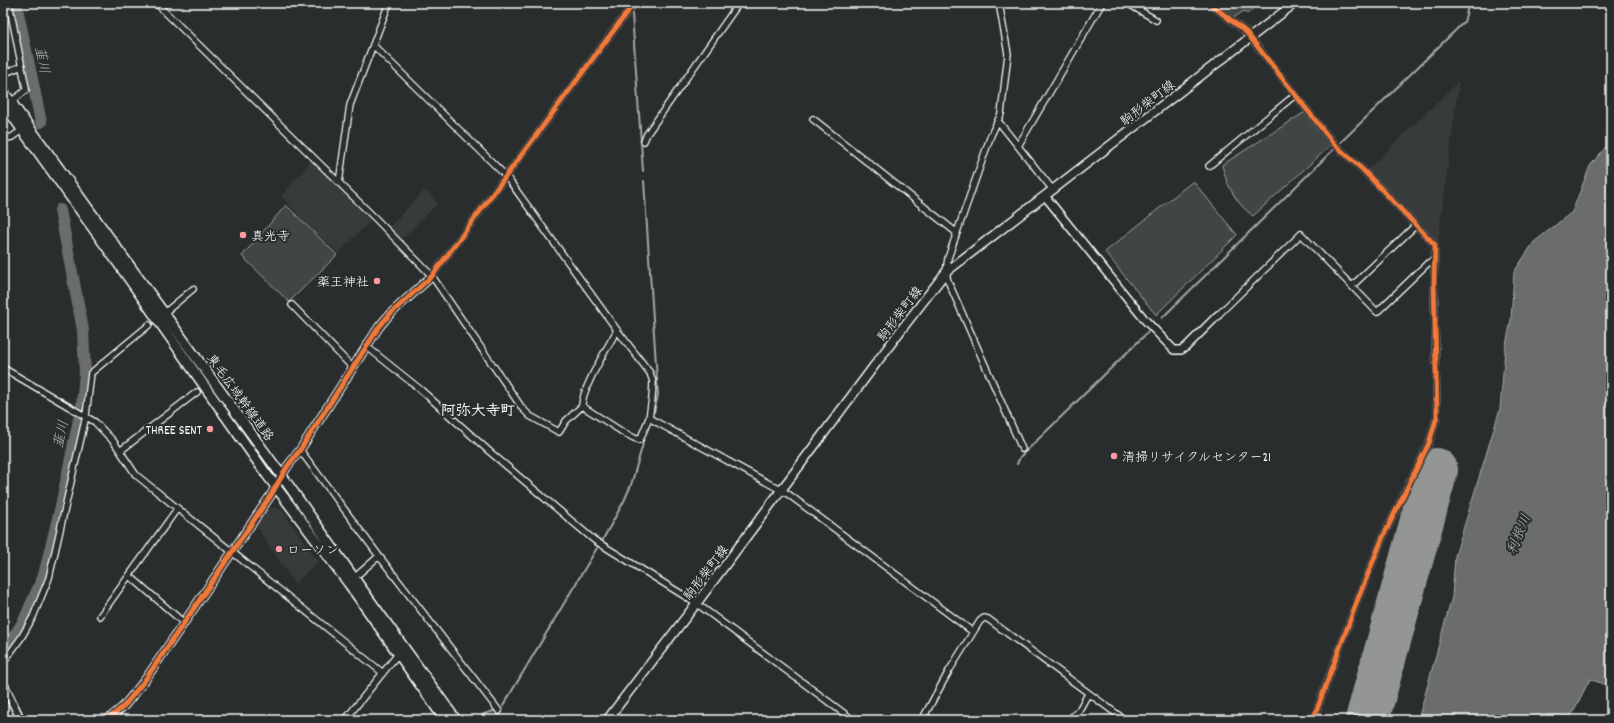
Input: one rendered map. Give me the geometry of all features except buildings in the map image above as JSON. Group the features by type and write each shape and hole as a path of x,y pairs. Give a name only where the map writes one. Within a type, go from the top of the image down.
{"highway":[{"name":"東毛広域幹線道路","path":"3,91 7,103 22,130 114,256 276,487 445,720"},
{"name":"東毛広域幹線道路","path":"7,103 282,476 456,720"}],"main road":[{"name":"駒形柴町線","path":"607,720 946,272 1294,3"}],"street":[{"path":"7,103 26,90 8,3"},
{"path":"156,3 432,276 522,408 530,416 559,432 566,421 582,406 582,400 587,387 617,330"},
{"path":"339,184 350,105 389,3"},
{"path":"107,720 124,706 136,692 184,623 276,487 379,327 389,315 432,276 633,6 626,3"},
{"path":"644,141 647,134 740,3"},
{"path":"999,3 1008,54 1002,111 991,135 948,258 946,272 948,281 1022,449"},
{"path":"1018,146 1102,3"},
{"path":"1127,3 1156,20"},
{"path":"1209,3 1242,29 1334,144 1363,170 1434,245 1433,261 1437,416 1429,444 1383,537 1359,596 1313,720"},
{"path":"373,46 506,176 617,330 650,373 652,390 649,418 640,440 621,431 582,406"},
{"path":"3,71 5,73 22,66"},
{"path":"1209,166 1295,95"},
{"path":"812,119 957,233"},
{"path":"998,121 1018,146 1049,193 1145,320 1172,348 1179,350 1186,347 1301,234 1377,312 1428,263 1433,261"},
{"path":"3,139 12,137 22,130"},
{"path":"1352,286 1416,225"},
{"path":"163,314 193,289"},
{"path":"292,305 353,368"},
{"path":"3,663 21,638 33,617 53,564 85,416 89,377 92,370 149,325"},
{"path":"366,346 421,390 490,452 594,540 696,604 853,720"},
{"path":"3,368 77,411 101,427 120,451 136,475 177,509 233,551 383,673"},
{"path":"120,451 197,392"},
{"path":"649,418 781,490 974,632"},
{"path":"300,450 379,556 499,711"},
{"path":"100,616 177,509"},
{"path":"354,578 379,556"},
{"path":"130,576 184,623"},
{"path":"922,720 949,671 980,621 984,618 988,619 1125,720"},
{"path":"345,720 398,654"},
{"path":"3,683 21,720"},
{"path":"1069,720 1079,710 1088,694"}],"shaded area":[{"path":"1213,3 1259,3 1247,14 1244,11 1233,18"},
{"path":"1459,81 1438,242 1368,171 1368,169"},
{"path":"1305,112 1331,142 1330,146 1253,216 1241,205 1229,187 1222,165"},
{"path":"312,160 371,220 338,253 310,227 281,196"},
{"path":"1193,181 1237,235 1156,315 1105,252"},
{"path":"425,190 438,203 401,240 388,228"},
{"path":"286,205 337,255 289,302 242,256"},
{"path":"268,507 281,509 318,561 295,584 256,526"}],"water":[{"name":"利根川","path":"1611,137 1611,687 1590,679 1569,720 1418,720 1452,597 1455,556 1500,409 1505,350 1511,320 1514,272 1534,242 1572,212 1590,166 1610,142"}],"waterway":[{"name":"韮川","path":"16,3 41,122"},
{"path":"1341,142 1464,22 1469,3"},
{"path":"632,14 643,171"},
{"path":"1162,318 1335,148"},
{"path":"644,181 658,395 654,412"},
{"name":"韮川","path":"3,653 24,621 44,575 61,506 82,405 85,373 83,330 60,210"},
{"path":"1017,464 1020,457 1148,332"},
{"path":"602,541 631,485 643,444"},
{"path":"503,706 597,548"},
{"path":"478,720 484,714 494,711"}],"runway":[{"path":"1367,720 1436,470"}],"cycle path":[{"path":"107,720 124,706 145,680 271,495 287,467 300,450 379,327 389,315 432,276 634,3"},
{"path":"1209,3 1246,32 1334,144 1363,170 1435,245 1434,280 1437,416 1429,443 1383,537 1359,596 1313,720"}],"place":[{"name":"真光寺","path":"243,235"},
{"name":"薬王神社","path":"377,281"},
{"name":"THREE SENT","path":"210,429"},
{"name":"清掃リサイクルセンター21","path":"1114,456"},
{"name":"ローソン","path":"279,549"}],"district":[{"name":"阿弥大寺町","path":"478,410"}]}
